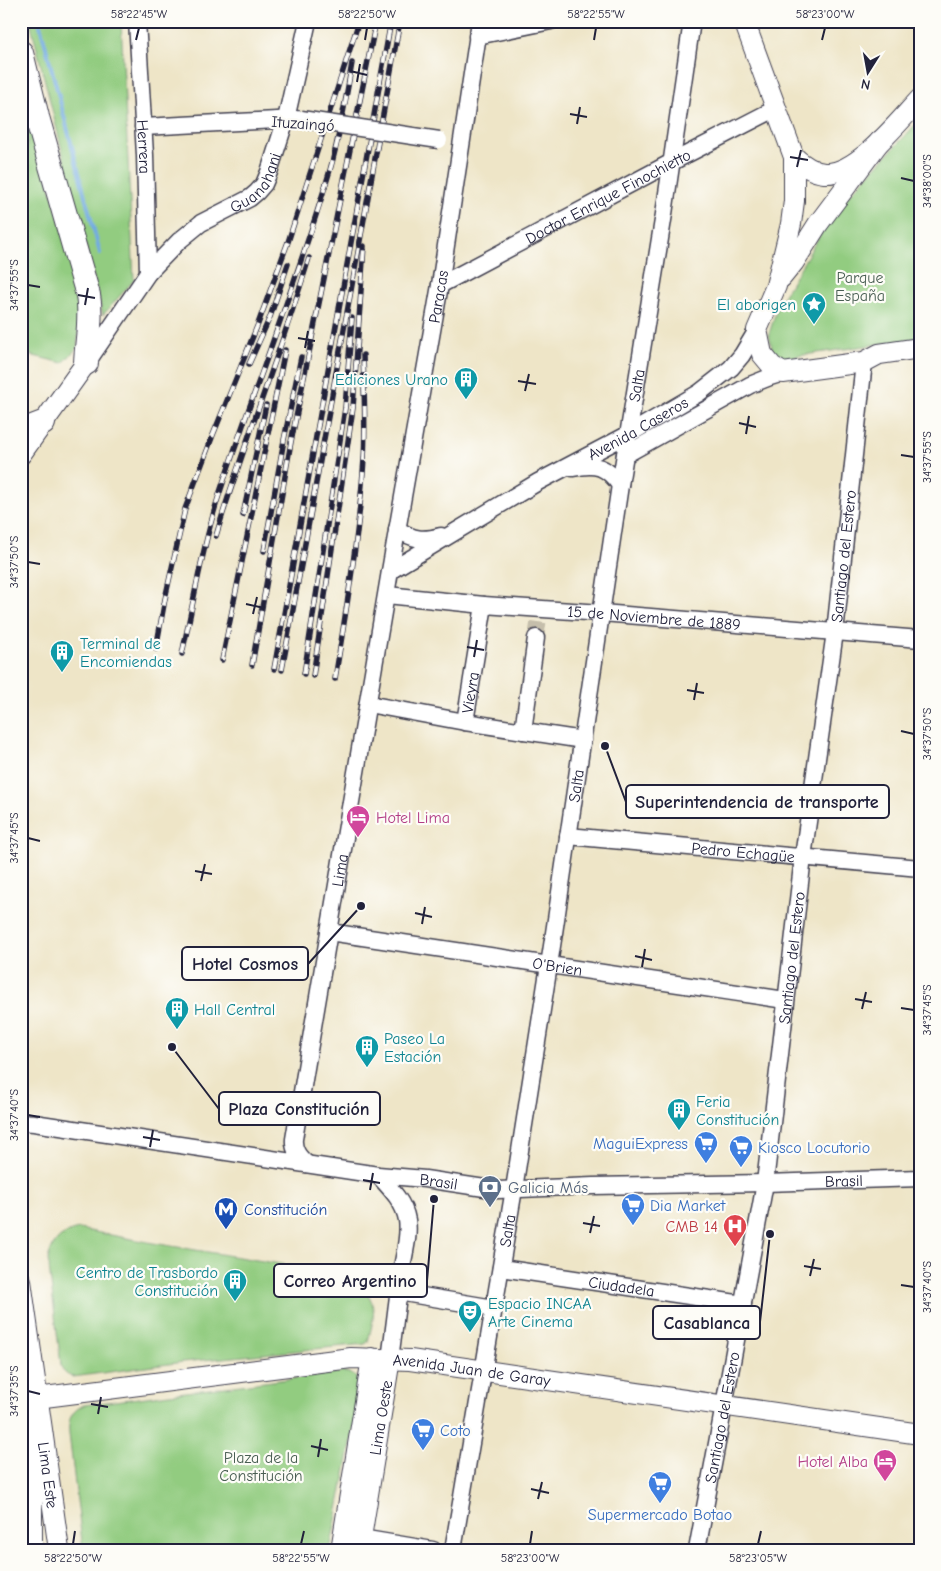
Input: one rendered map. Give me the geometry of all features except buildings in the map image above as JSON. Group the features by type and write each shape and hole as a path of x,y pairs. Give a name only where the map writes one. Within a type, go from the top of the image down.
{"highway":[{"path":"21,53 37,117 88,295 90,320 86,346 86,363"},
{"path":"21,434 43,423"},
{"path":"30,1399 25,1439 30,1483 30,1550"}],"main road":[{"path":"744,21 794,158 793,213 776,286 757,330 762,354 772,366 783,373"},
{"path":"794,158 802,165 822,173 832,173 849,166 880,141 920,100"},
{"path":"776,286 818,224 880,141"},
{"name":"Avenida Caseros","path":"783,373 864,362 879,354 920,348"},
{"name":"Avenida Caseros","path":"864,362 880,367 920,360"},
{"path":"21,454 86,363"},
{"name":"Lima Este","path":"21,1281 30,1399 60,1550"},
{"name":"Avenida Juan de Garay","path":"30,1399 351,1358 381,1358 483,1370 920,1434"},
{"name":"Lima Oeste","path":"351,1543 381,1358"}],"street":[{"name":"Herrera","path":"137,21 148,274"},
{"name":"Guanahani","path":"148,274 188,232 201,223 250,198 264,184 294,119 308,21"},
{"path":"478,29 551,21"},
{"name":"Salta","path":"453,1550 514,1188 692,21"},
{"name":"Paracas","path":"390,572 440,285 478,29"},
{"name":"Doctor Enrique Finochietto","path":"440,285 777,108"},
{"name":"Ituzaingó","path":"143,127 294,119 461,143"},
{"path":"86,363 148,274"},
{"name":"Avenida Caseros","path":"390,572 538,482 629,434 694,396 723,375 738,360 757,330"},
{"name":"Santiago del Estero","path":"696,1550 764,1183 803,857 835,632 864,362"},
{"name":"Avenida Caseros","path":"625,455 750,385 783,373"},
{"path":"538,482 573,468 591,465 605,469 614,476 620,485"},
{"name":"Avenida Caseros","path":"397,529 415,539 423,540 453,533"},
{"name":"Lima","path":"307,1164 297,1153 294,1139 390,572"},
{"name":"15 de Noviembre de 1889","path":"386,595 540,613 602,613 920,639"},
{"name":"Vieyra","path":"465,722 484,605"},
{"path":"523,731 536,638"},
{"path":"368,704 465,722 583,740"},
{"name":"Pedro Echagüe","path":"568,836 920,868"},
{"name":"O'Brien","path":"329,932 786,1000"},
{"name":"Brasil","path":"21,1122 378,1175 424,1179 498,1190 514,1188 920,1178"},
{"name":"Lima Oeste","path":"378,1175 403,1207 407,1220 408,1234 398,1292 381,1358"},
{"name":"Ciudadela","path":"501,1268 743,1304"},
{"path":"398,1292 494,1308"},
{"path":"351,1543 433,1550"}],"green space":[{"path":"30,21 121,21 134,280 103,315"},
{"path":"28,110 82,298 77,348 63,363 21,353 21,263 24,242"},
{"name":"Parque España","path":"920,120 920,338 785,359 777,356 772,348 769,334 778,305 835,210"},
{"path":"79,1229 342,1275 359,1285 371,1301 373,1315 368,1342 365,1344 183,1362 73,1377 65,1373 61,1365 48,1259 55,1243 63,1235"},
{"name":"Plaza de la Constitución","path":"343,1372 350,1373 356,1377 358,1383 358,1408 330,1550 83,1550 69,1429 71,1417 79,1408 84,1405"}],"waterway":[{"path":"39,21 100,253"}],"tunnel":[{"path":"536,638 539,618"}],"railway":[{"path":"156,649 185,509 258,324 288,242 359,21"},
{"path":"252,665 291,442 376,21"},
{"path":"274,669 391,21"},
{"path":"282,670 400,21"},
{"path":"182,654 214,512 318,211 337,144 352,63"},
{"path":"313,676 353,408 364,246"},
{"path":"216,536 309,258"},
{"path":"249,364 270,317 288,264"},
{"path":"304,674 345,408 352,318"},
{"path":"222,660 285,350"},
{"path":"335,679 352,569 362,487 365,433 363,355"},
{"path":"264,551 301,357"},
{"path":"243,515 266,405"}],"place":[{"name":"El aborigen","path":"814,325"},
{"name":"Ediciones Urano","path":"466,400"},
{"name":"Terminal de Encomiendas","path":"62,673"},
{"name":"Superintendencia de transporte","path":"605,746"},
{"name":"Hotel Lima","path":"358,838"},
{"name":"Hotel Cosmos","path":"361,906"},
{"name":"Hall Central","path":"177,1030"},
{"name":"Plaza Constitución","path":"172,1047"},
{"name":"Paseo La Estación","path":"367,1068"},
{"name":"Feria Constitución","path":"679,1131"},
{"name":"MaguiExpress","path":"706,1164"},
{"name":"Kiosco Locutorio","path":"741,1168"},
{"name":"Correo Argentino","path":"434,1199"},
{"name":"Galicia Más","path":"490,1208"},
{"name":"Dia Market","path":"633,1226"},
{"name":"Constitución","path":"226,1230"},
{"name":"Casablanca","path":"770,1234"},
{"name":"CMB 14","path":"735,1247"},
{"name":"Centro de Trasbordo Constitución","path":"235,1302"},
{"name":"Espacio INCAA Arte Cinema","path":"470,1333"},
{"name":"Coto","path":"423,1451"},
{"name":"Hotel Alba","path":"885,1482"},
{"name":"Supermercado Botao","path":"660,1504"}]}
